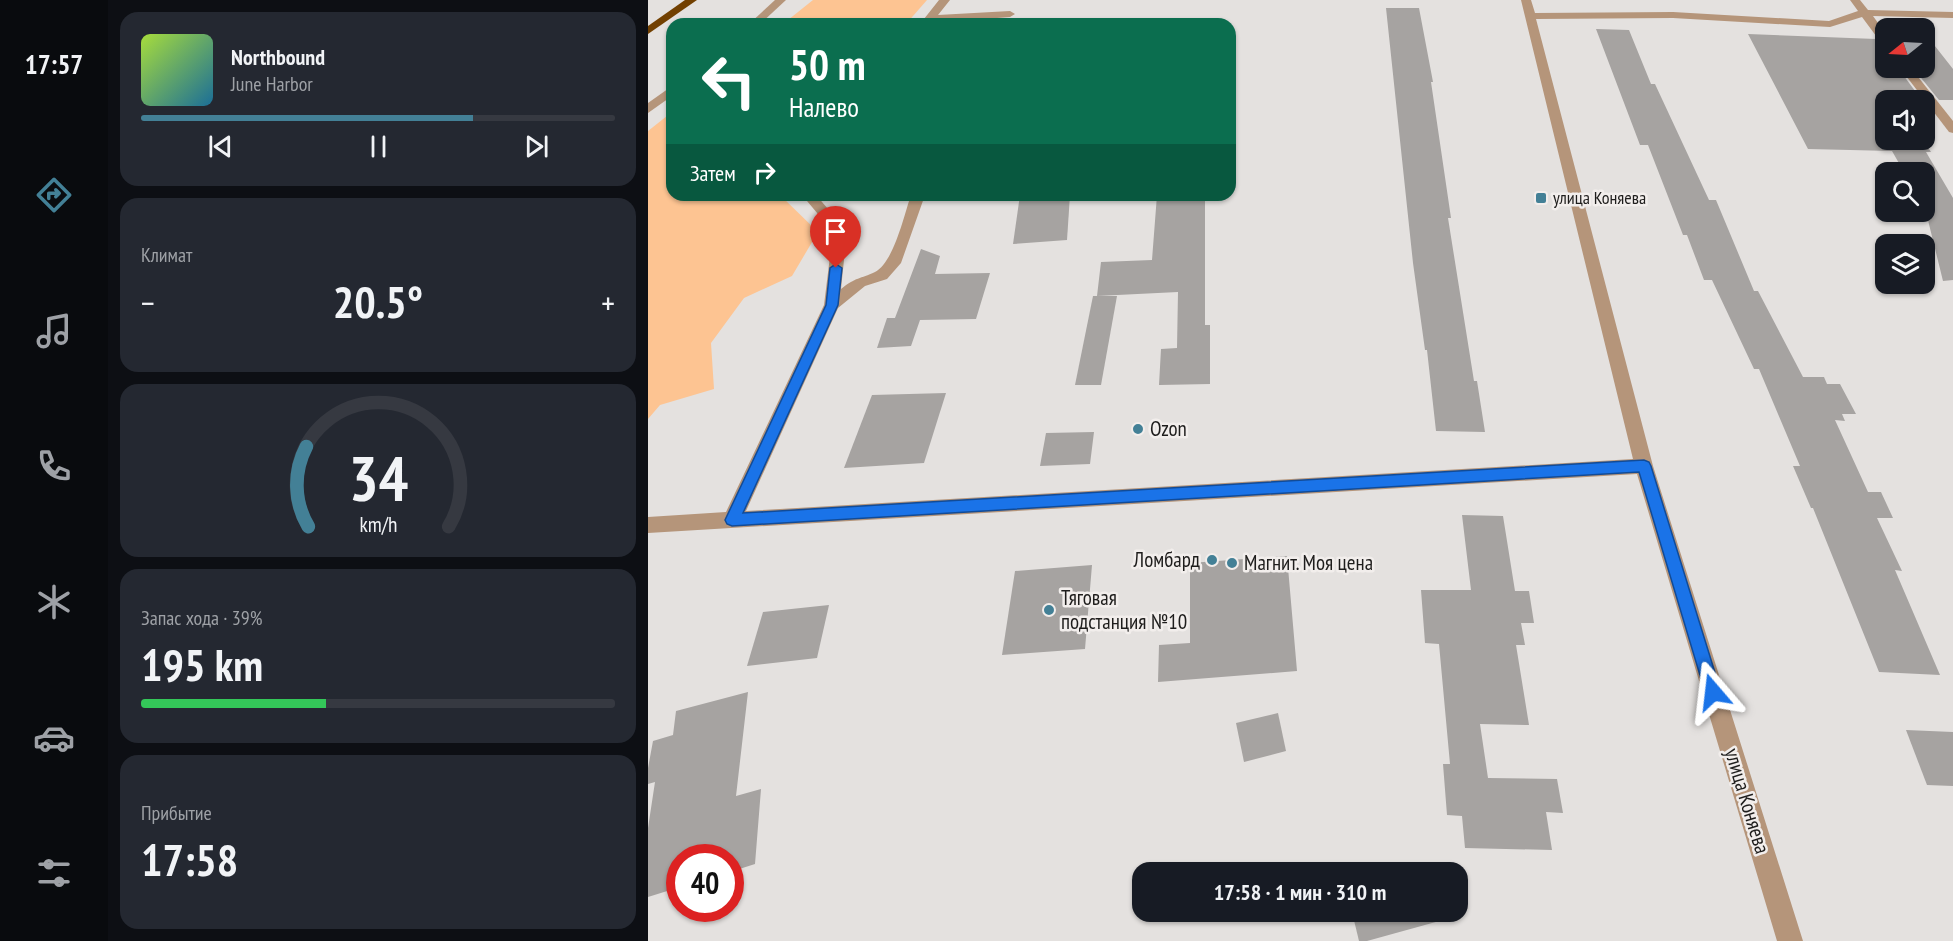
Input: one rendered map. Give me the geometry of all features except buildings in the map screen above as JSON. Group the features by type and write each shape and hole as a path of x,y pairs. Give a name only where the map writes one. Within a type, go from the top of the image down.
{"highway":[{"path":"666,18 692,0"},
{"path":"648,31 666,18"}],"street":[{"path":"761,18 781,0"},
{"path":"931,18 945,0"},
{"name":"улица Коняева","path":"1526,0 1644,466 1790,941"},
{"path":"1854,0 1875,28"},
{"path":"1530,16 1673,15 1830,24 1863,13 1953,15"},
{"path":"969,18 1010,14"},
{"path":"1913,78 1953,129"},
{"path":"648,110 666,95"},
{"path":"732,520 832,305 840,231 813,201"},
{"path":"832,305 860,282 882,275 896,259 916,201"},
{"path":"648,525 1644,466"}],"shaded area":[{"path":"813,0 927,0 911,18 790,18"},
{"path":"666,117 666,201 786,201 818,232 792,276 744,298 711,343 714,389 660,405 648,419 648,131"}],"place":[{"name":"улица Коняева","path":"1541,198"},
{"name":"Ozon","path":"1138,429"},
{"name":"Ломбард","path":"1212,560"},
{"name":"Магнит. Моя цена","path":"1232,563"},
{"name":"Тяговая подстанция №10","path":"1049,610"}],"route":[{"path":"836,268 832,305 732,520 1644,466 1713,692"}]}
